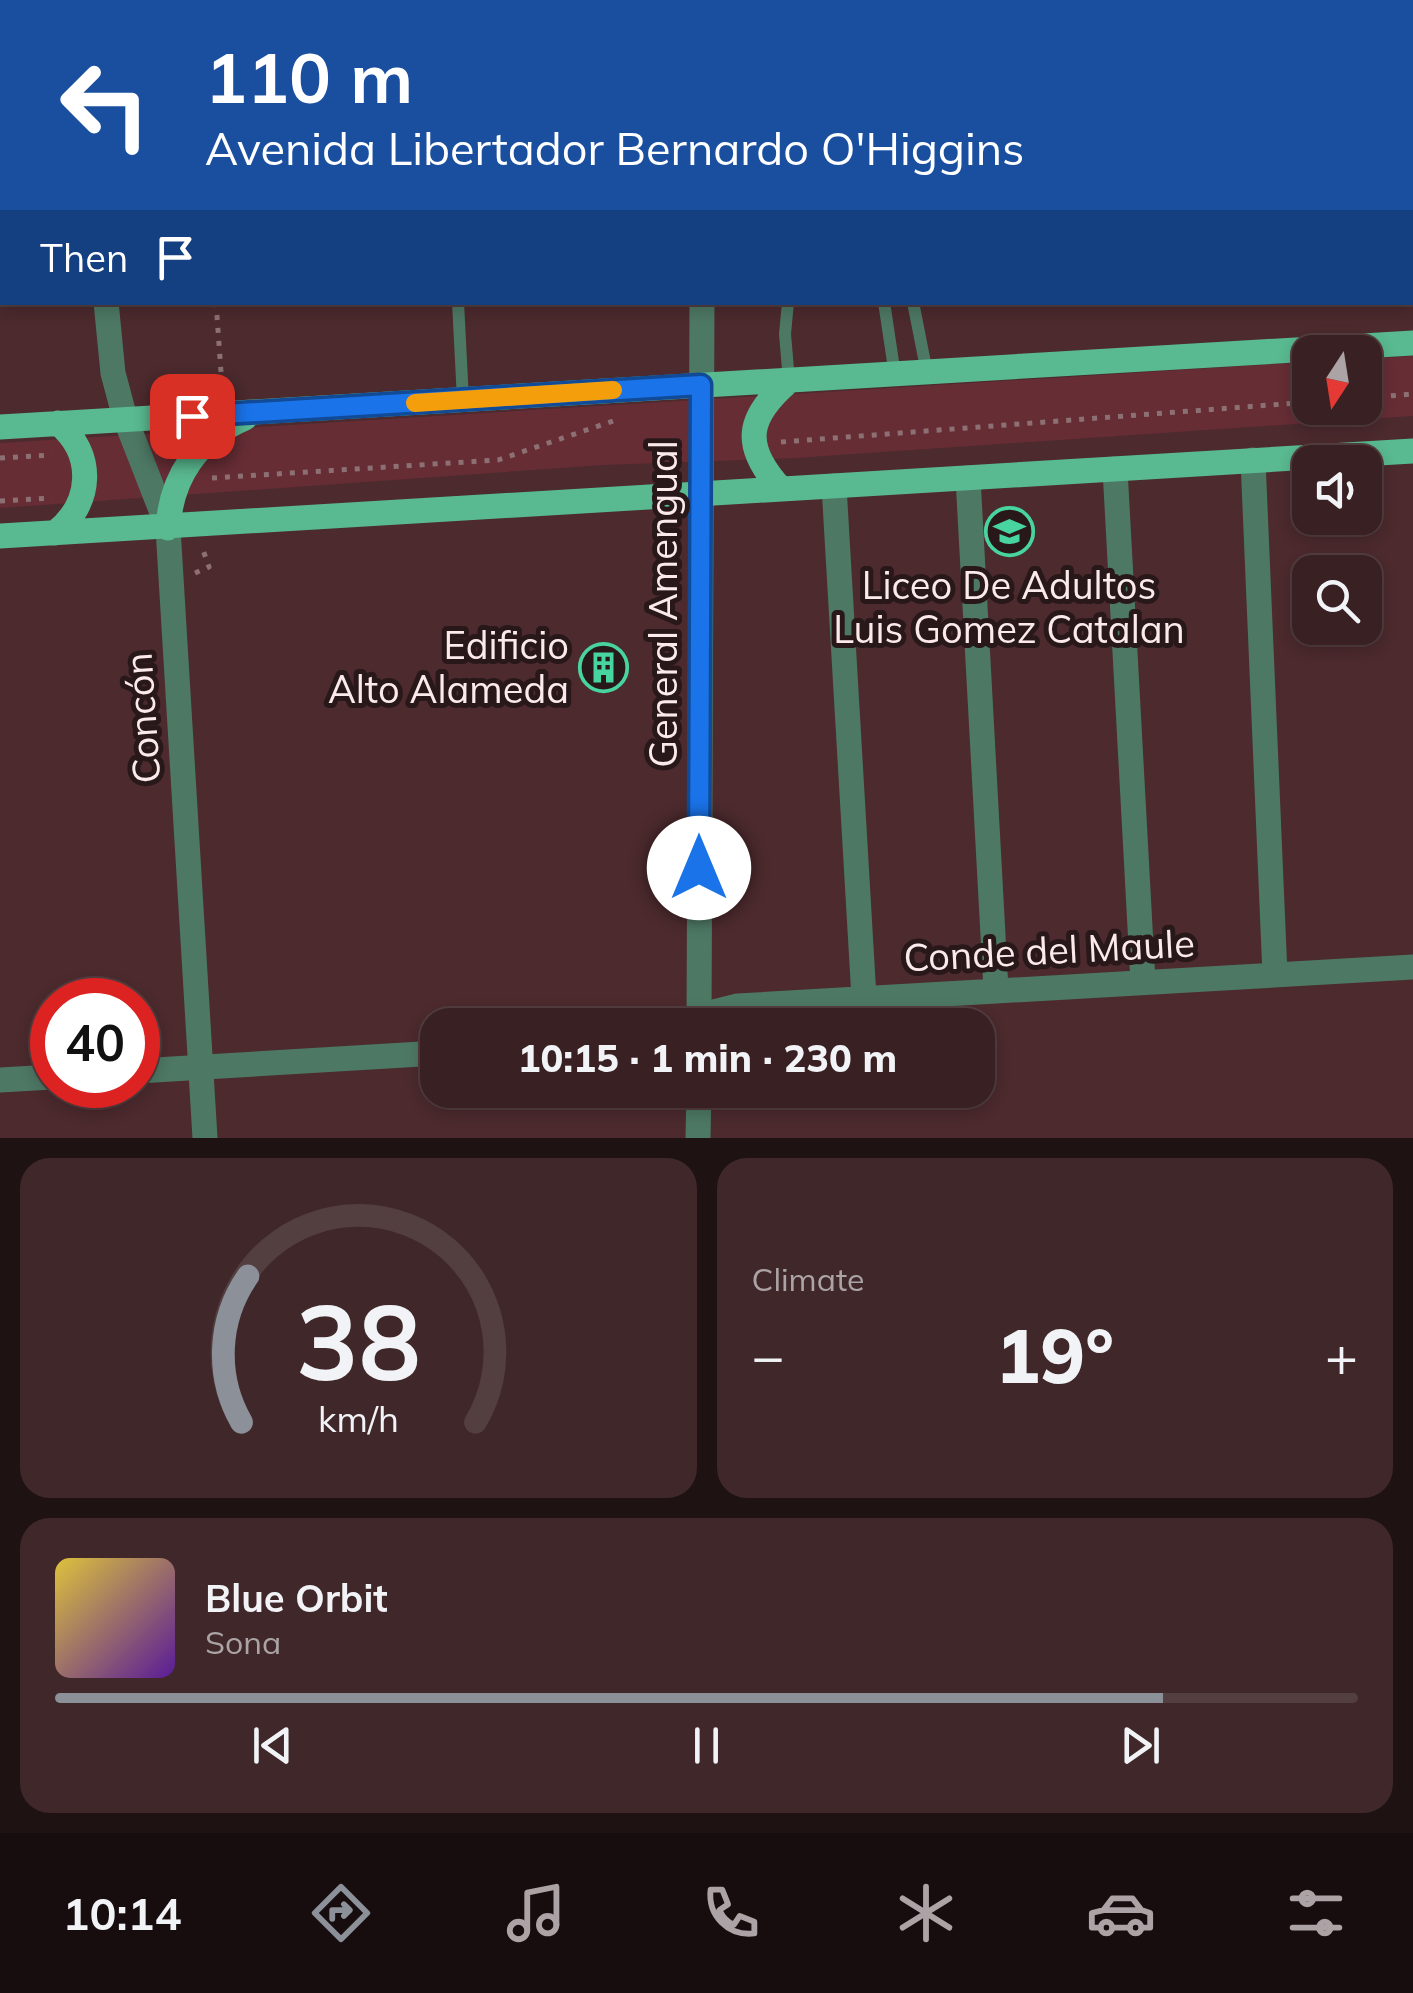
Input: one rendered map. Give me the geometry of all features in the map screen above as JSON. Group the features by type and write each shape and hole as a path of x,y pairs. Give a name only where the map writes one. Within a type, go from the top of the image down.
{"main road":[{"path":"0,426 260,414 1413,343"},
{"path":"781,489 758,460 753,436 764,405 789,381"},
{"path":"168,528 172,495 198,449 226,427 260,414"},
{"path":"55,533 74,515 86,478 81,453 68,431 58,423"},
{"path":"0,536 1413,451"}],"street":[{"name":"Concón","path":"106,305 113,373 125,418 168,528 205,1138"},
{"name":"General Amengual","path":"698,1008 702,305"},
{"path":"1253,460 1275,975"},
{"path":"1114,469 1143,982"},
{"path":"968,478 996,990"},
{"path":"834,486 864,998"},
{"name":"Conde del Maule","path":"730,1008 1413,968"},
{"path":"160,1070 420,1054"},
{"path":"0,1080 30,1078"},
{"path":"698,1108 698,1138"}],"lane":[{"path":"458,305 463,400"},
{"path":"788,305 785,334 789,381"},
{"path":"884,305 895,375"},
{"path":"913,305 927,373"}],"path":[{"path":"216,305 224,414"},
{"path":"1382,397 1413,394"},
{"path":"0,458 81,453"},
{"path":"0,501 54,497"}],"shaded area":[{"path":"1413,356 1413,416 1382,418 1382,358"},
{"path":"1292,363 1292,424 795,458 604,465 0,508 0,443"}],"slow traffic":[{"path":"415,403 613,390"}],"place":[{"name":"Liceo De Adultos Luis Gomez Catalan","path":"1009,531"},
{"name":"Edificio Alto Alameda","path":"604,667"}],"route":[{"path":"192,416 701,385 699,868"}]}
